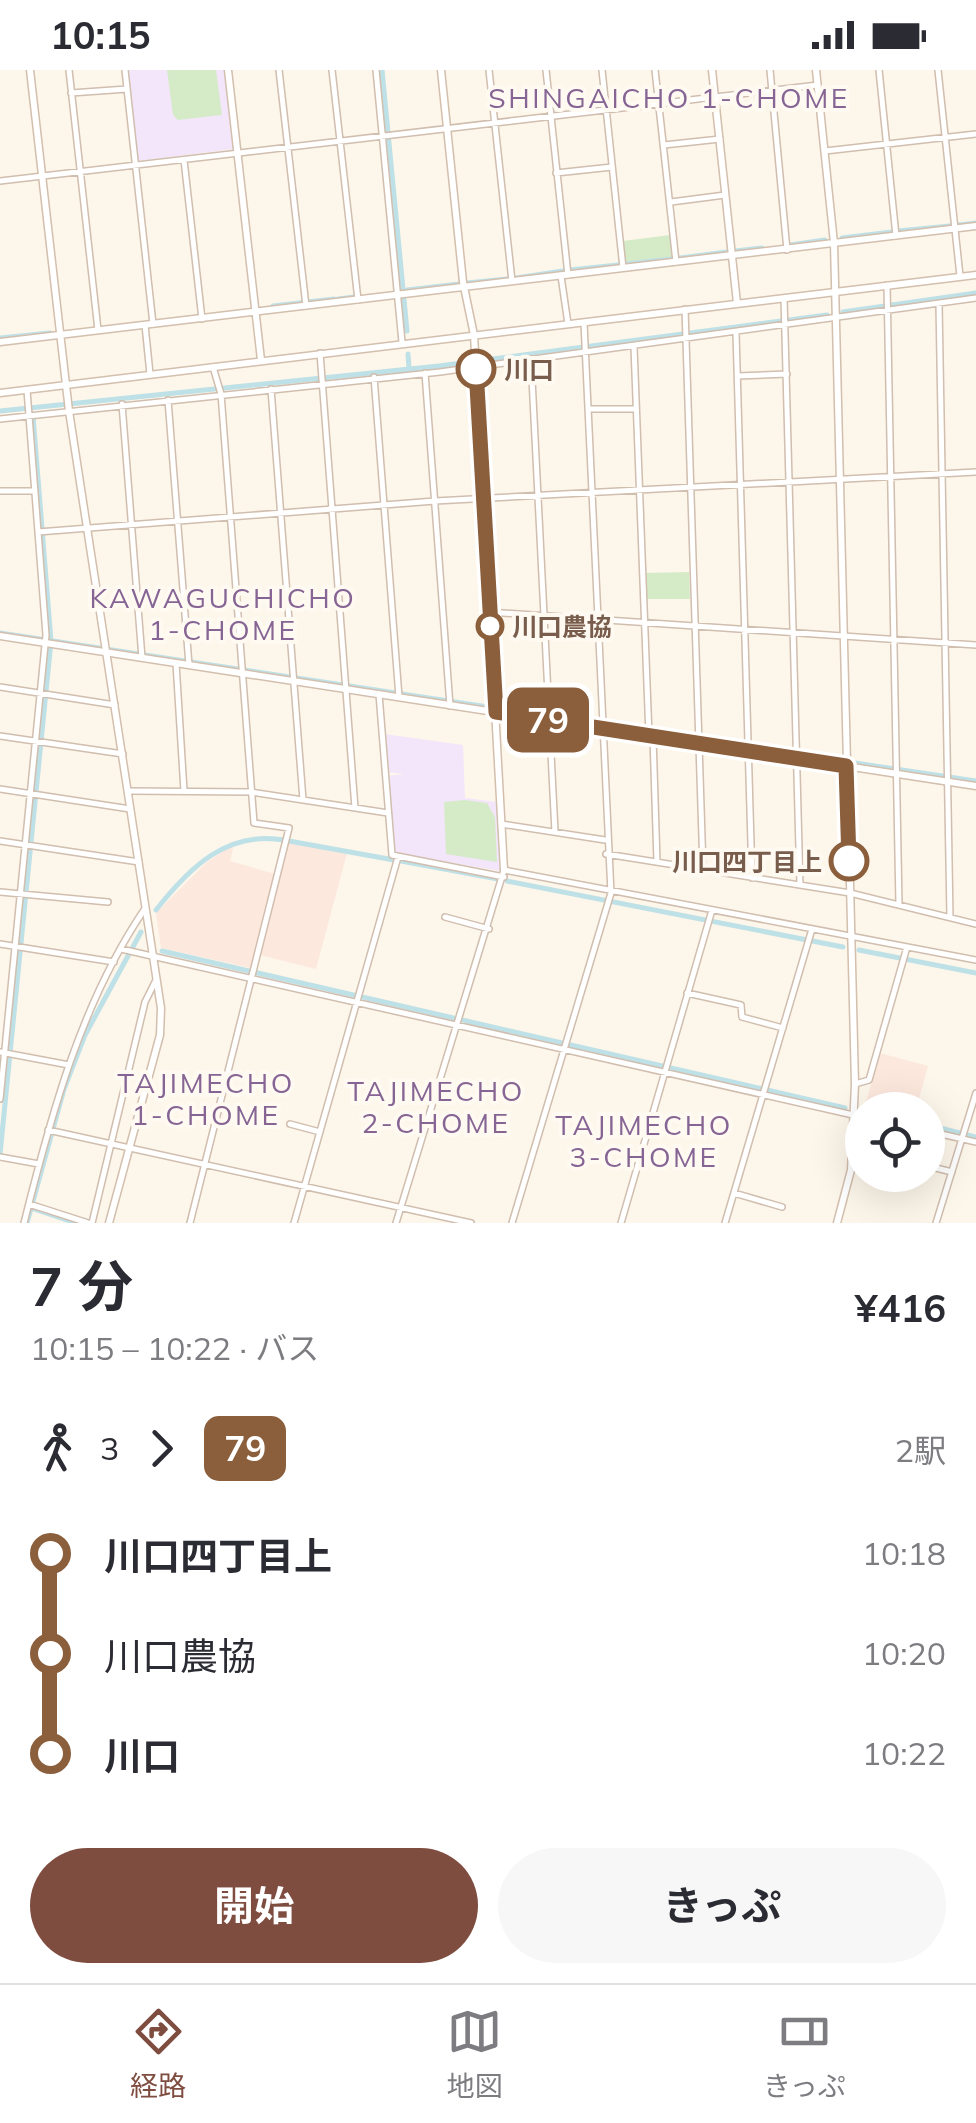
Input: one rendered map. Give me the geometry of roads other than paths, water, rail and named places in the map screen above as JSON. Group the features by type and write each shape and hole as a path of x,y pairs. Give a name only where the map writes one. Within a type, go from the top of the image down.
{"street":[{"path":"30,70 59,336 158,979 160,1035 109,1223"},
{"path":"69,70 98,331"},
{"path":"125,70 136,166 150,374"},
{"path":"228,70 261,360"},
{"path":"279,70 306,306"},
{"path":"332,70 358,300"},
{"path":"376,70 404,295 402,342"},
{"path":"396,1223 504,873 476,359 441,70"},
{"path":"489,70 512,282"},
{"path":"546,70 568,324"},
{"path":"602,70 623,268"},
{"path":"655,70 676,262"},
{"path":"712,70 737,303"},
{"path":"770,70 788,250"},
{"path":"816,70 834,243 856,1092"},
{"path":"878,70 896,236"},
{"path":"938,70 960,277"},
{"path":"0,182 818,84"},
{"path":"71,93 127,89"},
{"path":"824,151 976,134"},
{"path":"664,145 720,139"},
{"path":"184,160 202,319"},
{"path":"556,173 612,167"},
{"path":"671,202 725,195"},
{"path":"0,342 976,226"},
{"path":"0,393 976,275"},
{"path":"886,286 898,905"},
{"path":"784,298 800,885"},
{"path":"0,418 69,407 426,373 476,359 586,353 976,298"},
{"path":"939,304 950,918"},
{"path":"685,310 703,869"},
{"path":"512,1223 609,901 584,323"},
{"path":"736,333 752,878"},
{"path":"634,347 657,862"},
{"path":"320,353 355,808"},
{"path":"532,358 555,832"},
{"path":"190,1223 289,828 254,822 221,394 213,366"},
{"path":"426,373 450,706"},
{"path":"738,376 786,374"},
{"path":"374,377 399,697"},
{"path":"0,1099 48,644 27,389"},
{"path":"271,389 303,800"},
{"path":"168,400 189,665"},
{"path":"122,404 142,658"},
{"path":"588,409 636,409"},
{"path":"38,532 435,501 976,472"},
{"path":"0,491 35,490"},
{"path":"490,612 976,644"},
{"path":"0,636 976,786"},
{"path":"176,663 184,791"},
{"path":"0,687 115,704"},
{"path":"379,694 391,853 976,960"},
{"path":"0,736 122,754"},
{"path":"0,788 132,808"},
{"path":"129,790 251,792 388,812"},
{"path":"501,824 605,840"},
{"path":"0,841 140,862"},
{"path":"606,854 850,893 976,924"},
{"path":"294,1223 398,856"},
{"path":"0,892 108,902"},
{"path":"24,1223 69,1065 114,962 146,908"},
{"path":"620,1223 712,910"},
{"path":"446,917 489,929"},
{"path":"725,1223 812,929"},
{"path":"0,944 114,962"},
{"path":"855,1084 868,1080 908,947"},
{"path":"125,949 845,1112"},
{"path":"31,1205 90,1223 145,1002 158,979"},
{"path":"687,993 741,1005 742,1017 782,1028"},
{"path":"0,997 10,999"},
{"path":"6,1054 69,1065"},
{"path":"936,1223 976,1093"},
{"path":"290,1124 320,1132"},
{"path":"50,1130 471,1223"},
{"path":"945,1133 976,1142"},
{"path":"1,1157 39,1164"},
{"path":"945,1170 952,1172"},
{"path":"837,1223 845,1192"},
{"path":"734,1193 782,1207"}],"waterway":[{"path":"382,70 407,331"},
{"path":"959,225 976,223"},
{"path":"898,231 950,226"},
{"path":"842,238 892,232"},
{"path":"790,245 825,240"},
{"path":"735,251 762,248"},
{"path":"680,258 727,252"},
{"path":"627,264 672,259"},
{"path":"570,270 618,265"},
{"path":"516,278 563,271"},
{"path":"467,283 507,279"},
{"path":"407,290 459,284"},
{"path":"843,312 976,293"},
{"path":"338,299 355,297"},
{"path":"273,306 334,299"},
{"path":"0,411 439,366 827,315"},
{"path":"0,338 50,333"},
{"path":"408,354 409,368"},
{"path":"0,1154 51,641 33,416"},
{"path":"0,633 488,707"},
{"path":"503,709 838,761"},
{"path":"855,763 976,781"},
{"path":"156,910 196,867 227,847 263,838 284,840"},
{"path":"289,841 394,860"},
{"path":"401,861 498,879"},
{"path":"507,881 843,947"},
{"path":"27,1223 64,1089 85,1035 141,932"},
{"path":"859,950 976,973"},
{"path":"162,951 845,1108"},
{"path":"945,1129 976,1137"},
{"path":"31,1208 76,1223"}],"place":[{"name":"川口","path":"476,369"},
{"name":"川口農協","path":"490,626"},
{"name":"川口四丁目上","path":"849,861"}],"district":[{"name":"SHINGAICHO 1-CHOME","path":"669,97"},
{"name":"KAWAGUCHICHO 1-CHOME","path":"223,613"},
{"name":"TAJIMECHO 1-CHOME","path":"206,1098"},
{"name":"TAJIMECHO 2-CHOME","path":"436,1106"},
{"name":"TAJIMECHO 3-CHOME","path":"644,1140"}]}
